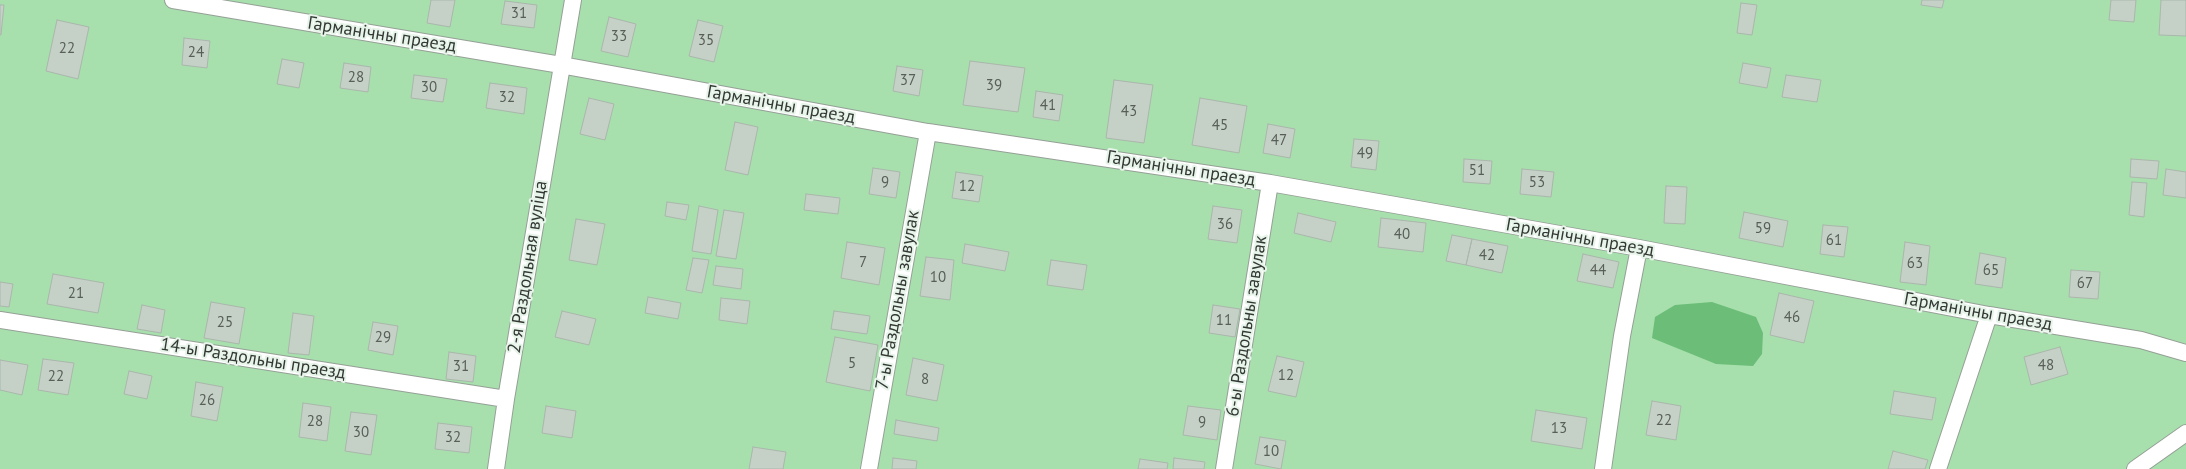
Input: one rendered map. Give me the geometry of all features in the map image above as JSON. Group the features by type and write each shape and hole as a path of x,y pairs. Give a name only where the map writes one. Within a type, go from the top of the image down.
{"lane":[{"name":"Гарманічны праезд","path":"173,0 561,65 928,132 1270,183 1639,248 1989,316 2140,340 2186,353"},
{"name":"2-я Раздольная вуліца","path":"496,469 573,0"},
{"name":"7-ы Раздольны завулак","path":"869,469 928,132"},
{"name":"6-ы Раздольны завулак","path":"1224,469 1270,183"},
{"path":"1603,469 1622,336 1639,248"},
{"path":"1938,469 1989,316"},
{"name":"14-ы Раздольны праезд","path":"0,320 506,399"},
{"path":"2134,469 2186,433"}],"shaded area":[{"path":"0,0 2186,0 2186,469 0,469"},
{"path":"1712,302 1756,317 1763,333 1762,354 1753,366 1716,364 1652,338 1655,317 1675,305"}],"building":[{"path":"431,0 455,0 450,27 427,23"},
{"path":"1922,0 1944,0 1942,8 1921,5"},
{"path":"2111,0 2136,0 2134,22 2109,20"},
{"path":"2161,0 2186,0 2186,36 2159,35"},
{"path":"505,1 537,5 534,28 501,24"},
{"path":"1741,3 1757,5 1752,35 1737,33"},
{"path":"0,5 4,5 1,35 0,35"},
{"path":"609,17 636,24 628,57 601,51"},
{"path":"57,20 89,27 78,79 46,71"},
{"path":"698,20 723,26 714,62 689,56"},
{"path":"184,38 210,41 207,68 182,65"},
{"path":"282,59 304,63 299,88 277,84"},
{"path":"970,61 1025,68 1018,112 963,105"},
{"path":"344,63 371,67 368,92 340,88"},
{"path":"1743,63 1771,68 1767,88 1739,83"},
{"path":"897,66 923,70 919,96 893,91"},
{"path":"414,75 447,79 443,102 411,98"},
{"path":"1786,75 1821,80 1817,102 1782,97"},
{"path":"1114,80 1153,85 1144,143 1106,138"},
{"path":"490,83 527,88 524,114 486,108"},
{"path":"1036,91 1063,95 1059,121 1033,117"},
{"path":"589,98 614,104 605,140 580,134"},
{"path":"1200,98 1247,106 1239,153 1192,145"},
{"path":"735,122 758,127 748,175 725,170"},
{"path":"1268,124 1295,129 1290,158 1263,153"},
{"path":"1354,139 1379,141 1376,170 1351,167"},
{"path":"1464,159 1492,161 1490,184 1463,182"},
{"path":"2131,159 2159,161 2157,179 2130,177"},
{"path":"873,168 900,172 896,198 869,194"},
{"path":"1522,169 1554,172 1551,197 1520,194"},
{"path":"2166,169 2186,172 2186,198 2163,195"},
{"path":"956,172 983,176 979,202 952,198"},
{"path":"2132,182 2147,183 2144,217 2129,215"},
{"path":"1666,186 1687,187 1685,224 1664,223"},
{"path":"806,194 840,198 838,214 804,210"},
{"path":"667,202 689,205 686,220 665,216"},
{"path":"699,206 718,210 711,254 692,251"},
{"path":"1213,206 1242,210 1237,243 1208,239"},
{"path":"724,210 744,213 736,259 716,256"},
{"path":"1744,212 1788,221 1783,247 1739,238"},
{"path":"1298,213 1336,222 1331,242 1294,233"},
{"path":"1381,218 1426,223 1423,252 1378,247"},
{"path":"576,219 605,224 597,265 569,260"},
{"path":"1823,225 1848,227 1844,257 1820,254"},
{"path":"1452,235 1472,239 1466,265 1446,261"},
{"path":"1472,239 1508,246 1502,273 1466,265"},
{"path":"847,242 885,248 879,285 841,278"},
{"path":"1905,242 1930,246 1926,285 1900,282"},
{"path":"965,244 1009,252 1005,271 962,263"},
{"path":"1980,253 2006,258 2002,288 1975,284"},
{"path":"1583,254 1619,262 1613,288 1577,281"},
{"path":"926,257 954,260 950,300 920,296"},
{"path":"693,258 709,260 702,293 686,290"},
{"path":"1051,260 1087,265 1083,290 1047,285"},
{"path":"716,266 743,269 741,289 713,285"},
{"path":"2071,270 2100,272 2098,299 2069,297"},
{"path":"53,274 104,283 98,313 47,304"},
{"path":"0,282 13,284 9,307 0,306"},
{"path":"1779,293 1814,301 1804,343 1770,335"},
{"path":"648,297 681,303 678,319 645,313"},
{"path":"721,298 750,301 747,324 719,320"},
{"path":"211,302 245,308 239,344 204,338"},
{"path":"142,305 165,310 161,333 137,329"},
{"path":"1213,305 1240,309 1235,337 1209,333"},
{"path":"562,311 596,319 589,345 555,337"},
{"path":"834,311 870,316 867,334 831,329"},
{"path":"293,313 314,316 309,355 288,353"},
{"path":"373,322 398,326 393,355 368,350"},
{"path":"835,337 878,345 870,391 826,382"},
{"path":"2060,347 2068,374 2031,385 2024,357"},
{"path":"449,352 476,356 473,382 446,379"},
{"path":"1277,356 1304,362 1296,397 1268,391"},
{"path":"913,358 944,365 937,401 906,395"},
{"path":"43,359 74,363 68,395 38,390"},
{"path":"0,360 28,365 22,395 0,390"},
{"path":"129,371 152,376 147,399 124,394"},
{"path":"196,382 223,387 217,421 191,416"},
{"path":"1894,391 1936,398 1932,420 1890,414"},
{"path":"1652,401 1681,406 1676,440 1646,435"},
{"path":"303,403 331,407 327,441 299,437"},
{"path":"546,406 576,411 572,438 542,433"},
{"path":"1188,406 1221,410 1217,440 1183,435"},
{"path":"1536,410 1587,418 1582,449 1531,441"},
{"path":"351,412 377,415 371,455 345,451"},
{"path":"896,420 939,428 937,441 894,434"},
{"path":"438,423 472,427 469,453 435,449"},
{"path":"1260,437 1286,441 1281,469 1255,464"},
{"path":"753,447 786,452 783,469 749,469"},
{"path":"1893,451 1928,460 1925,469 1888,469"},
{"path":"893,458 917,461 916,469 892,469"},
{"path":"1174,458 1205,462 1204,469 1173,469"},
{"path":"1140,459 1168,463 1167,469 1138,469"}]}
